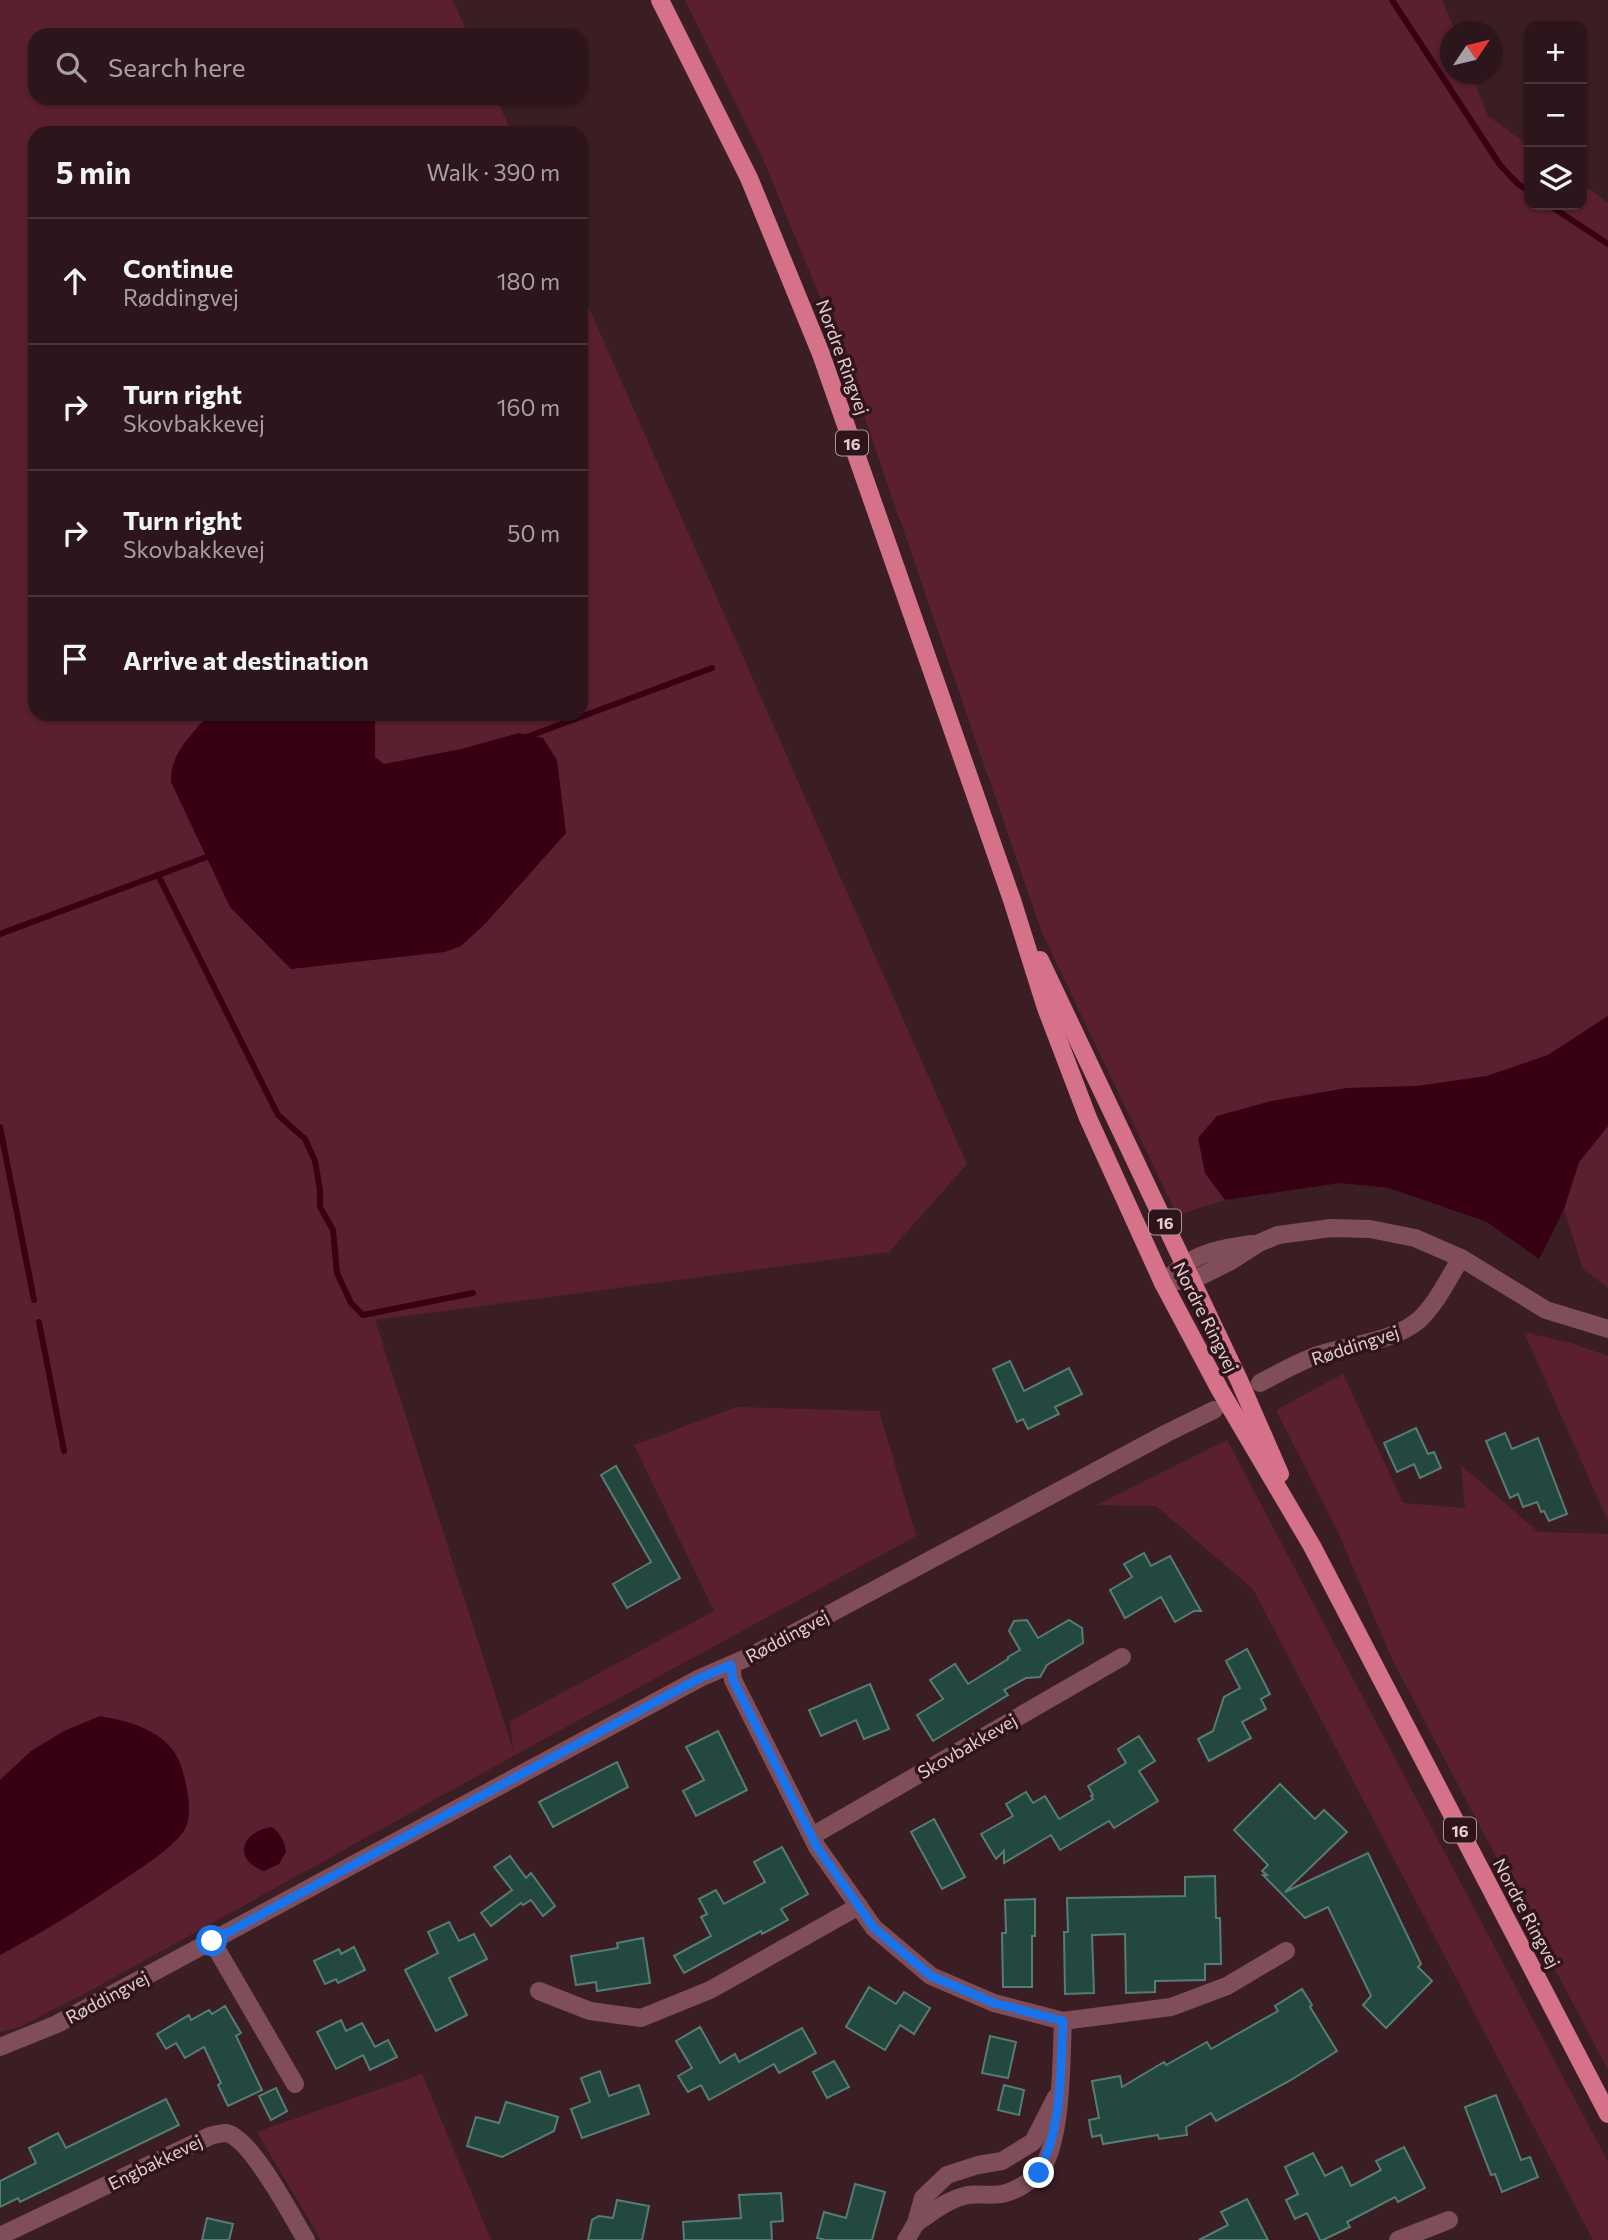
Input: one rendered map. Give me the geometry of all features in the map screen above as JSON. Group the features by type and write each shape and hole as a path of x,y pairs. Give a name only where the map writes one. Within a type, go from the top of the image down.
{"main road":[{"name":"Nordre Ringvej","path":"660,0 750,178 821,354 1012,900 1046,1008 1088,1118 1163,1283 1220,1390 1312,1546 1608,2114"},
{"name":"Nordre Ringvej","path":"1012,900 1239,1380 1312,1546"}],"street":[{"path":"1163,1283 1192,1279 1278,1235 1331,1227 1370,1229 1415,1238 1461,1258 1546,1310 1608,1329"},
{"path":"1163,1283 1184,1262 1207,1252 1259,1243"},
{"name":"Røddingvej","path":"1260,1383 1317,1355 1391,1336 1411,1326 1437,1299 1461,1258"},
{"name":"Røddingvej","path":"0,2047 57,2024 700,1678 751,1656 1214,1410"},
{"name":"Skovbakkevej","path":"812,1836 1122,1657"},
{"path":"731,1665 733,1680 812,1836 874,1928 931,1976 994,2003 1063,2021 1171,2007 1227,1986 1286,1951"},
{"path":"540,1991 590,2011 641,2018 710,1990 859,1906"},
{"path":"212,1941 295,2084"},
{"path":"916,2222 950,2200 971,2195 1005,2193 1023,2185 1039,2173 1048,2154 1058,2119 1063,2021"},
{"path":"906,2240 916,2222 923,2198 947,2175 1002,2161 1033,2142 1060,2091"},
{"name":"Engbakkevej","path":"0,2236 209,2136 226,2133 242,2141 254,2155 306,2240"},
{"path":"1398,2240 1449,2220"}],"shaded area":[{"path":"0,0 453,0 465,28 28,28 28,105 499,105 509,126 28,126 28,721 588,721 588,306 967,1164 889,1252 375,1320 513,1750 510,1721 714,1611 634,1445 737,1407 879,1411 916,1536 95,1988 20,2027 0,2032"},
{"path":"685,0 1442,0 1451,21 1440,21 1440,84 1475,84 1488,116 1524,142 1524,210 1587,210 1587,188 1608,203 1608,1016 1548,1055 1487,1076 1417,1086 1347,1088 1272,1101 1217,1116 1205,1173 1225,1200 1177,1215 1042,933 839,343 763,159"},
{"path":"203,721 375,721 375,757 384,764 461,749 519,733 543,738 557,760 566,833 485,924 461,946 445,952 291,969 230,907 171,782 174,762"},
{"path":"1608,1016 1608,1126 1579,1162 1564,1209 1539,1259 1487,1222 1389,1188 1340,1183 1225,1200 1205,1173 1198,1138 1217,1116 1272,1101 1347,1088 1417,1086 1487,1076 1548,1055"},
{"path":"1608,1126 1608,1288 1583,1269 1564,1209 1579,1162"},
{"path":"1524,1332 1571,1343 1608,1356 1608,1521"},
{"path":"1343,1374 1403,1503 1465,1508 1461,1465 1538,1532 1608,1534 1608,2070 1393,1661 1339,1534 1276,1410"},
{"path":"1227,1440 1608,2162 1608,2240 1593,2240 1253,1589 1156,1506 1097,1505"},
{"path":"100,1716 139,1726 162,1739 171,1748 183,1772 188,1793 189,1816 185,1829 145,1865 67,1916 0,1955 0,1780 31,1751 64,1731"},
{"path":"272,1827 282,1838 286,1852 279,1864 264,1871 247,1860 244,1846 253,1834"},
{"path":"422,2074 491,2240 321,2240 257,2132"}],"building":[{"path":"1010,1361 1024,1391 1069,1368 1082,1394 1055,1407 1059,1414 1028,1429 1023,1419 1017,1422 993,1369"},
{"path":"1416,1428 1428,1454 1434,1452 1441,1468 1420,1478 1414,1464 1397,1472 1384,1443"},
{"path":"1505,1433 1512,1449 1538,1438 1567,1514 1549,1521 1537,1502 1523,1507 1518,1494 1510,1498 1486,1441"},
{"path":"616,1466 680,1578 627,1608 613,1584 651,1562 601,1475"},
{"path":"1144,1553 1151,1566 1170,1556 1201,1611 1194,1611 1175,1622 1161,1597 1125,1618 1110,1590 1132,1577 1124,1564"},
{"path":"1027,1620 1038,1638 1069,1620 1082,1628 1083,1643 1047,1665 1040,1677 1026,1678 1004,1690 1008,1695 933,1741 917,1715 943,1699 930,1680 955,1664 968,1684 1020,1650 1009,1631 1014,1621"},
{"path":"1247,1649 1270,1694 1261,1699 1266,1709 1242,1722 1251,1738 1209,1761 1198,1739 1213,1731 1224,1697 1240,1688 1226,1661"},
{"path":"870,1684 889,1729 864,1739 856,1720 821,1736 809,1710"},
{"path":"718,1731 747,1790 696,1816 683,1791 704,1780 686,1747"},
{"path":"1139,1736 1155,1761 1139,1771 1158,1801 1114,1828 1109,1821 1060,1850 1051,1835 1004,1863 1004,1851 996,1859 981,1834 1013,1816 1006,1804 1026,1792 1033,1803 1045,1796 1059,1819 1093,1799 1088,1786 1126,1763 1118,1749"},
{"path":"617,1762 628,1787 553,1827 539,1802"},
{"path":"1280,1784 1315,1819 1324,1810 1347,1832 1285,1892 1368,1853 1421,1964 1418,1967 1432,1981 1386,2028 1363,2005 1371,1996 1328,1907 1305,1918 1263,1875 1267,1875 1262,1871 1268,1865 1234,1830"},
{"path":"934,1819 965,1877 942,1889 911,1832"},
{"path":"782,1847 808,1894 781,1909 788,1920 762,1934 761,1931 684,1973 674,1956 711,1936 701,1917 707,1914 699,1899 716,1890 724,1904 765,1882 754,1862"},
{"path":"510,1856 526,1878 531,1873 555,1906 543,1916 531,1900 523,1905 521,1903 491,1926 481,1913 512,1890 494,1867"},
{"path":"1215,1876 1216,1918 1220,1918 1221,1964 1205,1964 1205,1980 1155,1981 1155,1992 1126,1993 1125,1934 1092,1935 1094,1993 1065,1994 1064,1932 1068,1932 1067,1898 1185,1896 1185,1877"},
{"path":"1035,1899 1032,1987 1003,1987 1002,1933 1006,1933 1005,1900"},
{"path":"449,1922 459,1941 474,1934 487,1959 449,1978 467,2015 436,2031 405,1970 438,1953 428,1932"},
{"path":"643,1938 650,1983 597,1991 596,1982 576,1985 571,1956 618,1948 617,1943"},
{"path":"354,1947 365,1970 338,1983 336,1979 325,1984 314,1961 339,1949 341,1954"},
{"path":"869,1987 896,2004 904,1992 930,2008 914,2034 900,2025 885,2050 846,2027"},
{"path":"1302,1989 1337,2051 1216,2121 1211,2113 1186,2127 1187,2135 1159,2139 1158,2135 1103,2144 1101,2135 1092,2137 1089,2120 1099,2118 1092,2081 1120,2076 1122,2087 1164,2062 1166,2065 1207,2042 1211,2049 1278,2011 1275,2006"},
{"path":"225,2006 241,2033 236,2036 262,2090 228,2106 218,2085 221,2083 204,2047 185,2058 176,2043 166,2049 157,2034 189,2015 191,2020 209,2010 212,2014"},
{"path":"341,2020 346,2031 362,2023 375,2047 388,2040 397,2057 370,2070 363,2055 336,2069 317,2032"},
{"path":"700,2027 720,2063 735,2054 739,2062 802,2028 816,2053 779,2073 774,2064 709,2100 701,2085 688,2092 678,2076 692,2068 676,2041"},
{"path":"990,2036 1016,2042 1008,2078 982,2073"},
{"path":"834,2061 849,2087 827,2098 813,2072"},
{"path":"600,2071 609,2096 639,2085 649,2114 582,2138 571,2109 590,2102 581,2078"},
{"path":"1004,2085 1024,2090 1019,2115 998,2110"},
{"path":"276,2088 287,2111 271,2120 259,2096"},
{"path":"1496,2095 1521,2160 1530,2157 1538,2177 1502,2192 1495,2174 1491,2175 1465,2107"},
{"path":"166,2099 179,2125 20,2202 18,2198 0,2207 0,2181 36,2163 29,2148 58,2133 66,2148"},
{"path":"506,2102 558,2117 554,2131 502,2157 467,2146 476,2117 499,2123"},
{"path":"1404,2147 1425,2188 1398,2202 1395,2197 1347,2222 1350,2227 1323,2240 1320,2240 1307,2213 1295,2219 1286,2200 1298,2194 1285,2167 1313,2153 1325,2176 1342,2167 1351,2186 1381,2170 1376,2161"},
{"path":"855,2184 885,2192 872,2240 817,2238 824,2212 846,2218"},
{"path":"781,2193 783,2221 771,2222 772,2240 684,2240 683,2222 741,2218 739,2195"},
{"path":"1247,2199 1268,2240 1199,2240 1228,2225 1221,2212"},
{"path":"617,2200 649,2206 642,2240 588,2240 592,2220 599,2216 613,2218"},
{"path":"207,2218 233,2224 229,2240 202,2240"}],"waterway":[{"path":"1392,0 1500,165 1524,188"},
{"path":"1557,210 1608,244"},
{"path":"588,714 712,668"},
{"path":"524,738 570,721"},
{"path":"0,934 212,855"},
{"path":"158,875 278,1115 305,1139 315,1161 320,1207 333,1230 337,1273 351,1303 363,1315 473,1293"},
{"path":"0,1127 34,1300"},
{"path":"39,1322 64,1451"}],"route":[{"path":"212,1941 700,1678 731,1665 733,1680 817,1847 874,1928 931,1976 994,2003 1063,2021 1058,2119 1048,2154 1039,2173"}]}
